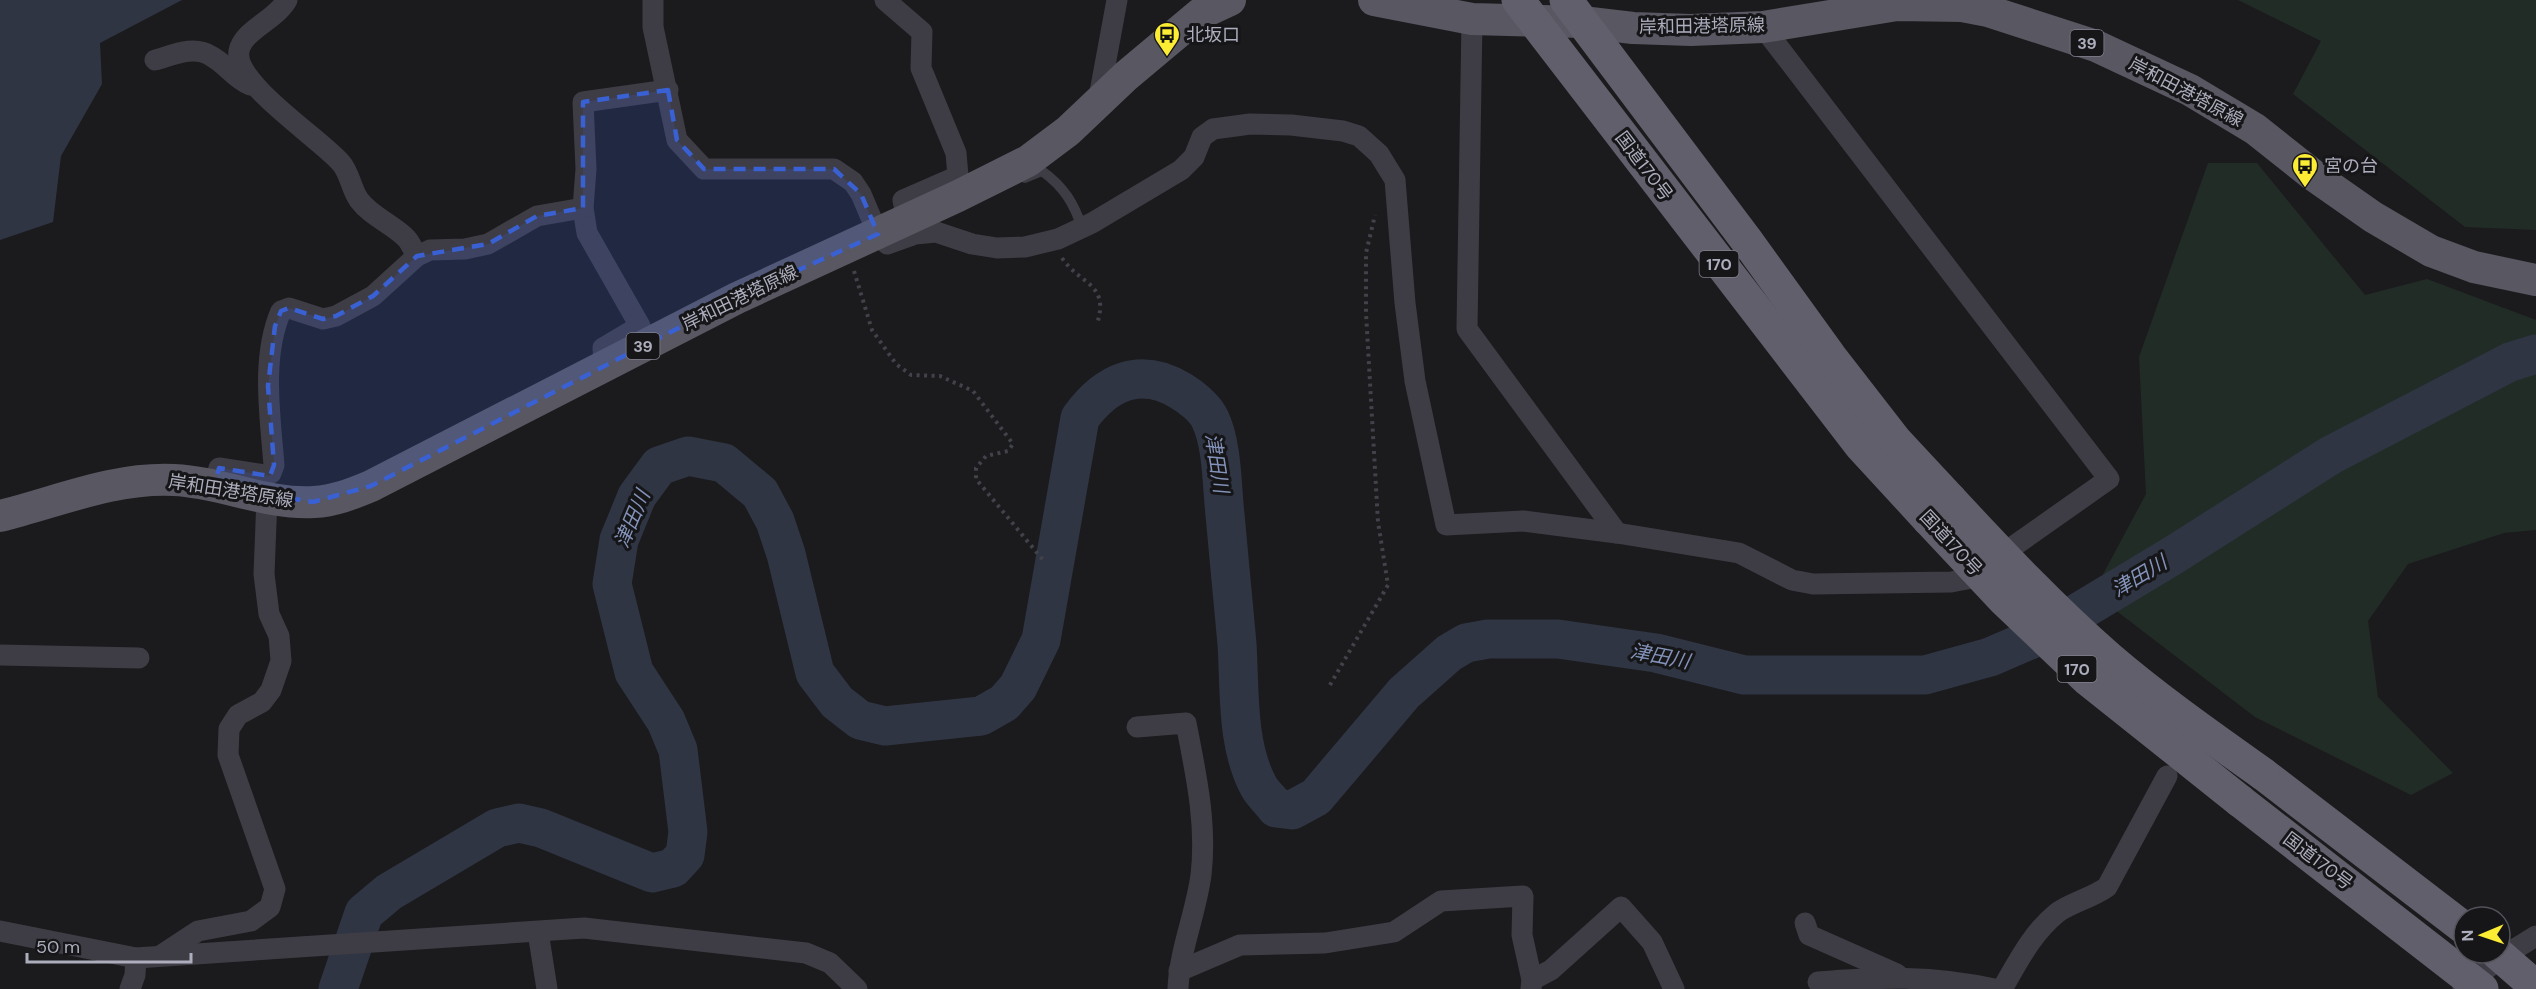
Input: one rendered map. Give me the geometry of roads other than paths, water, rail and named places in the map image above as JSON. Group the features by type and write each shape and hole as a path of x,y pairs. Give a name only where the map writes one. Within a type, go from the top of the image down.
{"highway":[{"name":"国道170号","path":"1527,11 1860,446 2026,580 2110,659 2178,713 2263,774 2452,919"},
{"name":"国道170号","path":"1574,11 1837,366 1896,441 2002,599 2087,679 2471,986"},
{"path":"2511,965 2536,987"}],"main road":[{"name":"岸和田港塔原線","path":"0,516 115,485 174,480 267,498 313,502 339,499 371,486 737,298 843,253 1028,161 1068,131 1126,76 1200,14 1230,0"},
{"name":"岸和田港塔原線","path":"1374,0 1472,19 1527,11 1574,11 1680,29 1763,27 1897,5 1962,6 1988,11 2056,32 2118,56 2190,90 2255,129 2313,175 2373,217 2431,251 2474,267 2536,280"}],"street":[{"path":"287,0 280,11 244,38 238,53 240,65 256,88 342,164 358,199 374,215 406,238 417,256"},
{"path":"652,0 653,27 677,140 704,170 834,169 853,182 861,194 878,234"},
{"path":"885,0 922,32 921,68 956,153 958,176 903,200 907,220"},
{"path":"1098,103 1117,0"},
{"path":"1472,19 1467,330 1617,533"},
{"path":"843,253 857,256 915,234 936,232 972,244 997,248 1025,247 1053,240 1082,228 1181,170 1194,157 1203,137 1213,129 1250,124 1291,125 1343,131 1359,136 1379,154 1395,180 1405,303 1415,381 1446,525 1523,521 1617,533 1739,553 1792,580 1813,584 1951,582 1967,579 2109,479 1763,27"},
{"path":"155,60 185,51 201,52 212,56 237,80 256,88"},
{"path":"604,365 603,348 640,326 587,233 583,208 586,169 583,102 668,90"},
{"path":"214,486 219,468 257,475 271,473 274,465 268,386 274,326 281,311 289,308 323,319 336,316 373,296 417,256 430,250 465,249 488,244 537,216 583,208"},
{"path":"160,956 198,931 251,921 270,908 275,889 228,755 229,729 238,715 262,702 271,690 281,661 279,636 269,614 264,574 267,498"},
{"path":"0,655 139,658"},
{"path":"1137,727 1186,723 1201,799 1201,874 1179,980"},
{"path":"2002,989 2027,945 2058,912 2092,898 2107,887 2167,776"},
{"path":"1179,980 1240,945 1325,943 1394,932 1441,901 1523,896 1522,935 1531,985 1621,907 1652,942 1674,989"},
{"path":"1805,923 1809,935 1903,977"},
{"path":"0,931 136,958 584,928 806,953 830,963 857,989"},
{"path":"538,932 547,989"},
{"path":"2512,948 2536,936"},
{"path":"130,989 135,975 136,958"},
{"path":"2471,986 2490,965"},
{"path":"1818,982 1890,976 1967,983 1994,989"}],"lane":[{"path":"993,179 1012,182 1042,171 1073,200 1082,228"}],"water":[{"path":"0,0 182,0 100,43 102,84 61,156 53,222 0,240"}],"waterway":[{"name":"津田川","path":"338,989 364,913 389,892 497,828 519,823 541,828 652,873 673,868 685,855 688,832 678,750 666,721 634,672 612,584 619,540 637,496 659,466 688,456 724,463 760,493 775,521 786,554 815,673 837,702 860,720 885,726 981,716 1004,703 1018,687 1041,640 1080,418 1101,395 1125,382 1138,379 1152,380 1181,391 1208,415 1219,449 1237,644 1240,717 1246,753 1263,792 1276,808 1292,810 1316,797 1404,693 1449,653 1466,643 1488,639 1558,639 1656,653 1744,675 1925,675 1990,657 2039,636 2172,556 2331,455 2510,362 2536,354"}],"place":[{"name":"北坂口","path":"1167,58"},
{"name":"宮の台","path":"2305,189"}]}
